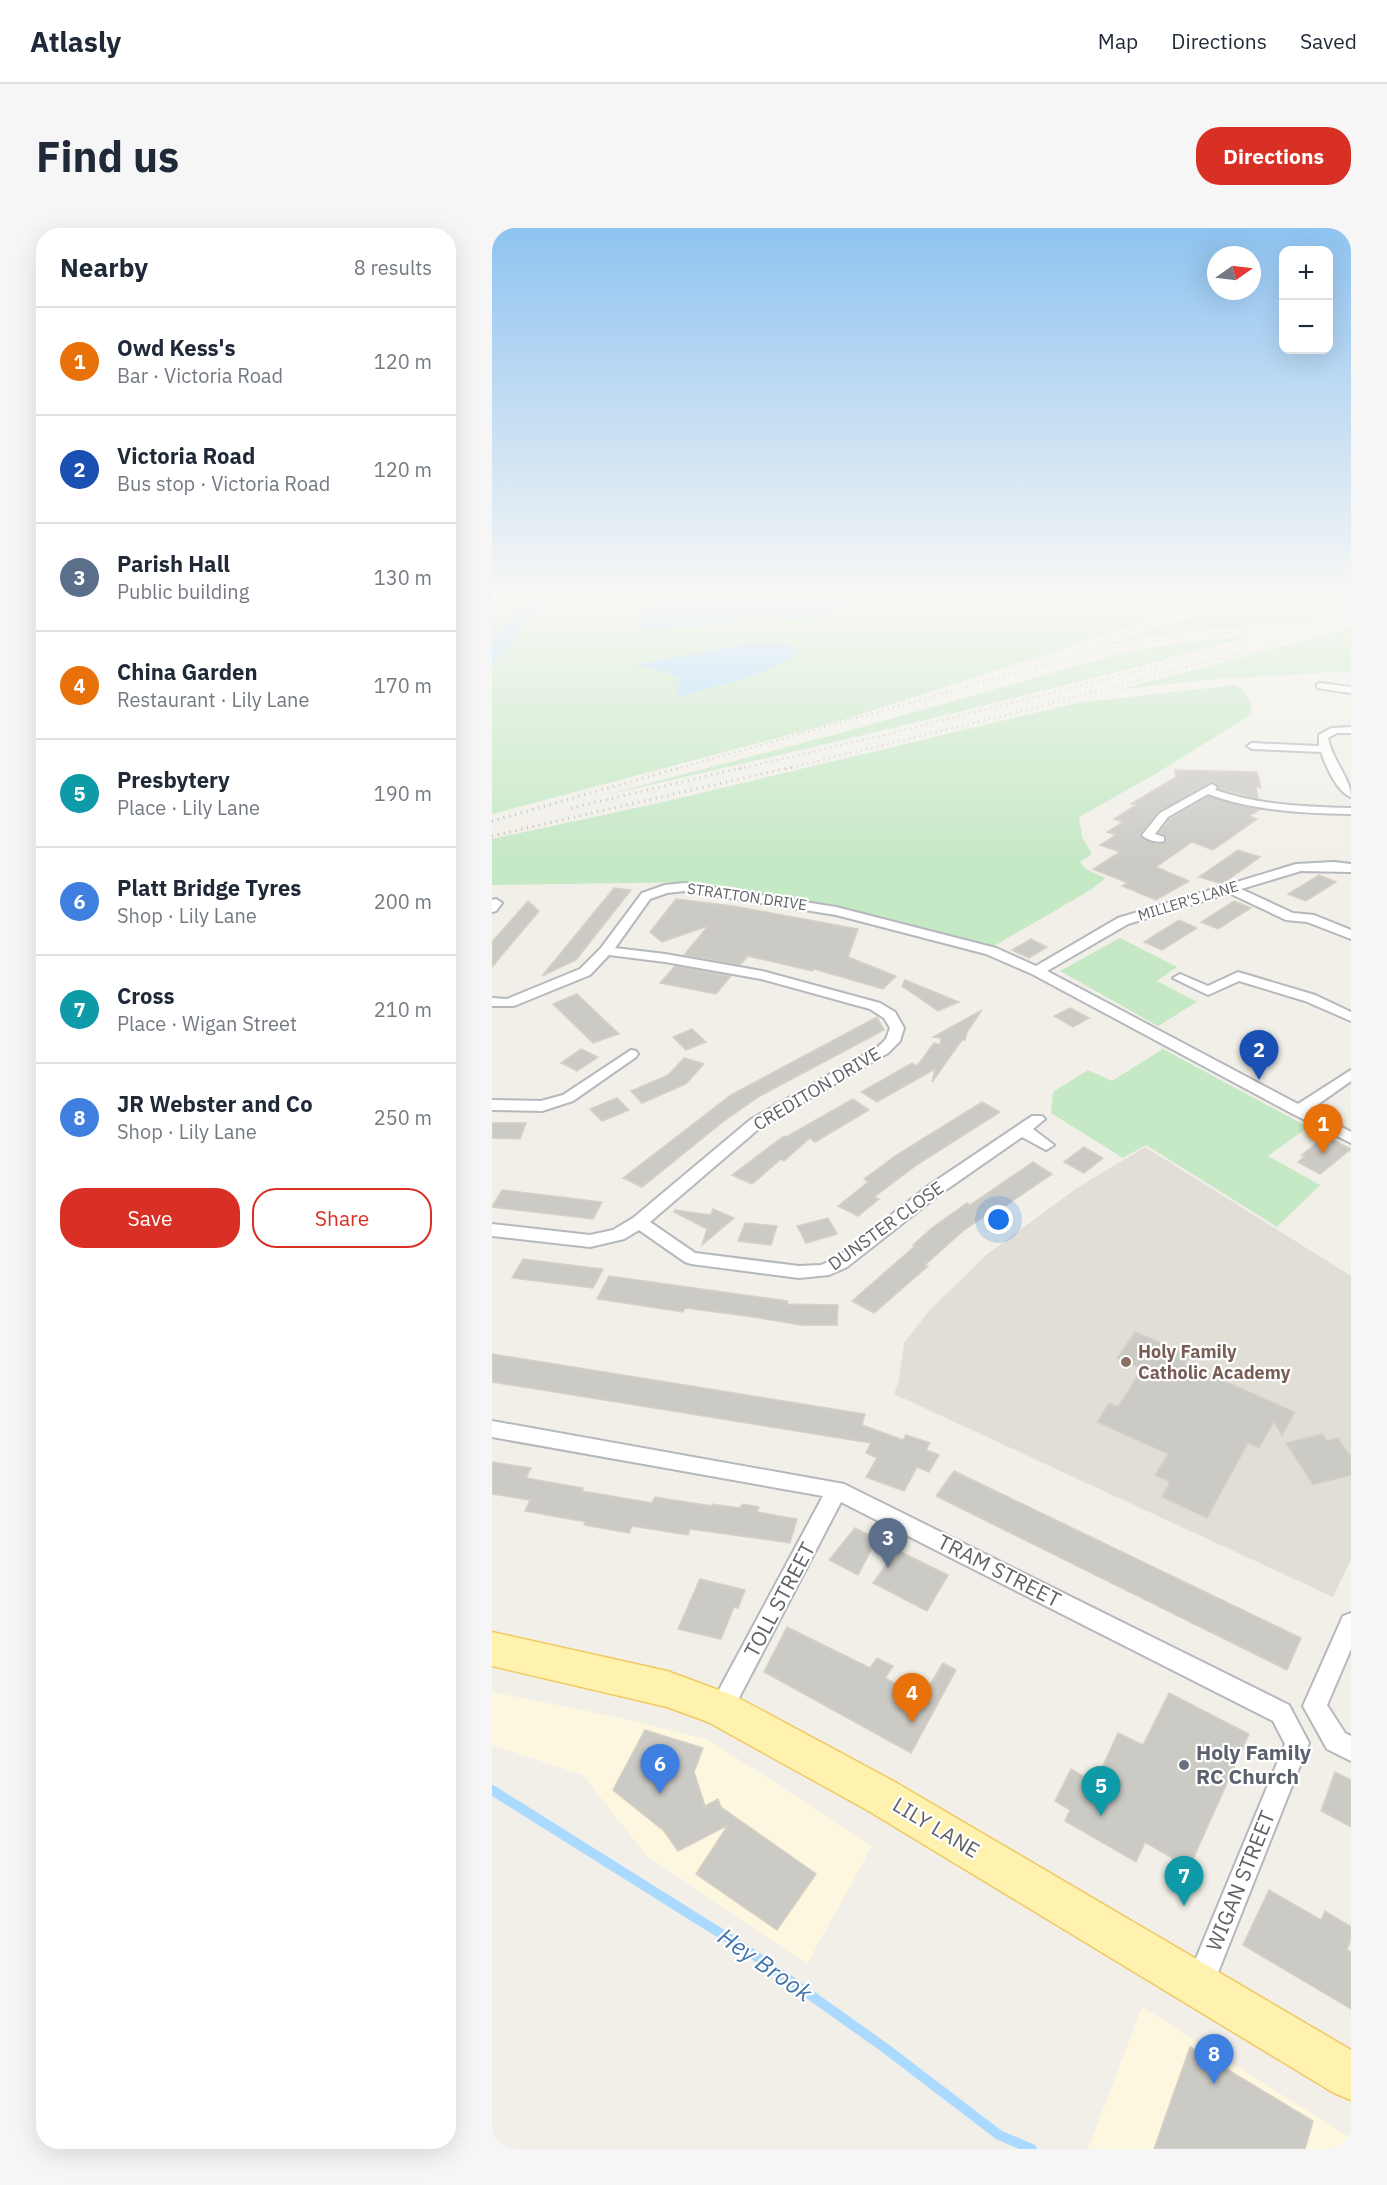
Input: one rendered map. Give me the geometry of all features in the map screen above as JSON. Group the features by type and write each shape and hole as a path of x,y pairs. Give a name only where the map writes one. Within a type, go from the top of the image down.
{"main road":[{"name":"LILY LANE","path":"492,1649 667,1689 721,1709 881,1796 1351,2076"}],"street":[{"path":"1320,686 1351,690"},
{"path":"1351,730 1335,730 1323,737 1324,749 1346,780 1351,794"},
{"path":"1252,746 1266,751 1324,749"},
{"path":"1160,838 1148,835 1164,815 1209,789 1241,803 1278,809 1351,811"},
{"name":"MILLER'S LANE","path":"1037,971 1123,921 1300,867 1351,868"},
{"name":"STRATTON DRIVE","path":"492,1002 509,1003 585,972 606,951 646,896 665,888 685,887 836,910 991,951 1037,971 1351,1138"},
{"path":"1229,888 1292,916 1309,918 1351,934"},
{"name":"CREDITON DRIVE","path":"492,1230 590,1241 618,1235 639,1221 756,1123 883,1050 893,1041 897,1028 890,1015 875,1006 762,975 665,958 606,951"},
{"path":"1180,978 1208,991 1238,976 1310,998 1351,1017"},
{"path":"492,1105 542,1106 568,1098 631,1054"},
{"path":"1298,1111 1351,1074"},
{"name":"DUNSTER CLOSE","path":"639,1221 691,1258 799,1272 823,1271 841,1263 934,1190 1037,1119"},
{"path":"1021,1129 1046,1145"},
{"name":"TRAM STREET","path":"492,1429 837,1490 1281,1713"},
{"name":"TOLL STREET","path":"721,1709 837,1490"},
{"path":"1351,1623 1316,1706 1336,1741 1351,1749"},
{"name":"WIGAN STREET","path":"1199,1985 1297,1743 1281,1713"}],"shaded area":[{"name":"Holy Family Catholic Academy","path":"1145,1147 1351,1276 1351,1559 1333,1597 894,1394 899,1381 904,1343 929,1311 986,1255 1077,1188"},
{"path":"492,1692 626,1719 709,1740 872,1846 807,1964 646,1855 583,1775 492,1745"},
{"path":"1142,2007 1351,2138 1351,2149 1088,2149"}],"green space":[{"path":"492,683 958,683 837,722 492,814"},
{"path":"1018,683 1075,683 605,795 848,731"},
{"path":"1145,683 1181,683 1117,690"},
{"path":"1236,685 1248,697 1252,714 1157,773 1079,817 1082,837 1092,854 1080,862 1086,869 1105,878 1092,889 994,946 845,908 699,882 492,885 492,839 659,803 1077,703"},
{"path":"1120,938 1177,967 1157,981 1197,1002 1158,1026 1060,971"},
{"path":"1163,1049 1308,1127 1268,1156 1320,1185 1277,1227 1146,1145 1123,1158 1051,1113 1053,1092 1088,1070 1112,1081"}],"water":[{"path":"679,683 728,683 720,685 676,697"}],"building":[{"path":"1175,770 1257,772 1261,788 1256,787 1258,798 1219,789 1218,785 1211,782 1158,812 1140,834 1145,840 1158,844 1166,842 1166,836 1159,833 1170,819 1208,796 1259,810 1249,816 1257,819 1213,850 1192,842 1156,867 1189,881 1156,900 1122,886 1128,883 1093,869 1120,852 1100,845 1116,835 1107,832 1123,822 1114,819 1136,805 1131,804 1176,777"},
{"path":"1238,850 1260,857 1222,884 1199,877"},
{"path":"1319,875 1336,882 1306,901 1288,894"},
{"path":"614,888 631,890 576,960 542,976"},
{"path":"676,899 733,906 858,929 848,957 896,976 883,989 814,969 812,971 748,956 740,965 684,955 708,926 662,942 650,932"},
{"path":"528,901 539,911 492,967 492,942"},
{"path":"1234,901 1251,908 1218,929 1201,922"},
{"path":"1179,920 1197,928 1162,950 1144,942"},
{"path":"1031,939 1047,947 1029,958 1012,950"},
{"path":"675,966 731,976 716,994 660,983"},
{"path":"905,980 959,1002 938,1011 902,986"},
{"path":"577,994 619,1034 593,1043 553,1004"},
{"path":"1070,1008 1089,1018 1073,1027 1054,1016"},
{"path":"982,1010 967,1032 965,1040 962,1040 932,1082 935,1069 877,1102 861,1092 912,1063 917,1066 934,1043 940,1045 941,1038 933,1037"},
{"path":"877,1017 884,1030 760,1096 724,1121 642,1187 623,1178 731,1095"},
{"path":"692,1029 706,1042 686,1050 673,1037"},
{"path":"581,1049 598,1057 577,1071 561,1063"},
{"path":"684,1058 704,1064 686,1084 642,1103 631,1091 668,1075"},
{"path":"617,1098 629,1110 602,1121 590,1109"},
{"path":"853,1099 869,1110 815,1142 810,1138 784,1161 781,1159 752,1184 732,1175 784,1136 786,1137"},
{"path":"982,1102 1000,1112 918,1164 874,1197 879,1199 858,1216 838,1206 868,1182 864,1179 898,1154"},
{"path":"492,1123 526,1123 520,1139 492,1138"},
{"path":"1325,1136 1351,1149 1320,1174 1298,1162 1305,1156 1302,1155"},
{"path":"1084,1147 1103,1158 1084,1173 1064,1162"},
{"path":"1033,1162 1052,1174 998,1211 995,1209 963,1231 925,1265 928,1266 874,1313 852,1301 915,1246 913,1245 933,1227"},
{"path":"502,1190 602,1202 593,1219 492,1207"},
{"path":"713,1209 734,1218 702,1245 707,1229 674,1212 675,1210 711,1215"},
{"path":"828,1218 837,1234 806,1243 797,1226"},
{"path":"745,1223 777,1226 771,1245 738,1241"},
{"path":"523,1259 603,1269 593,1288 512,1278"},
{"path":"609,1276 788,1301 787,1304 838,1305 837,1325 801,1325 685,1308 683,1312 597,1299"},
{"path":"1135,1332 1190,1355 1185,1364 1295,1412 1282,1436 1274,1422 1259,1448 1248,1443 1207,1518 1162,1497 1170,1482 1155,1475 1168,1454 1097,1422 1109,1403 1118,1407 1142,1369 1117,1358"},
{"path":"492,1354 865,1414 862,1425 903,1440 906,1435 930,1443 926,1450 939,1455 929,1472 917,1467 904,1491 866,1477 877,1458 866,1453 871,1443 492,1382"},
{"path":"1322,1434 1327,1441 1338,1438 1351,1457 1351,1475 1313,1485 1286,1443"},
{"path":"492,1462 531,1468 526,1478 583,1488 582,1491 652,1503 655,1497 712,1506 712,1504 739,1508 743,1504 759,1507 757,1512 797,1519 790,1543 690,1529 688,1535 632,1526 629,1533 584,1525 586,1522 525,1511 530,1500 492,1494"},
{"path":"954,1471 1301,1638 1287,1670 936,1496"},
{"path":"855,1528 877,1539 858,1575 829,1560"},
{"path":"897,1550 948,1575 927,1611 873,1583"},
{"path":"700,1579 745,1590 738,1608 734,1607 721,1639 678,1629"},
{"path":"787,1627 870,1668 877,1658 893,1666 885,1678 922,1698 943,1663 956,1670 911,1753 764,1672"},
{"name":"Holy Family RC Church","path":"1169,1693 1249,1734 1189,1868 1145,1842 1136,1862 1065,1821 1070,1810 1055,1801 1071,1769 1095,1783 1118,1733 1143,1745"},
{"path":"645,1730 703,1748 694,1772 705,1806 718,1799 721,1807 816,1874 777,1930 696,1874 728,1825 678,1851 664,1831 613,1790"},
{"path":"1335,1772 1351,1780 1351,1827 1321,1811"},
{"path":"1269,1890 1321,1920 1325,1911 1351,1927 1351,1938 1347,1950 1351,1952 1351,2009 1243,1945"},
{"path":"1190,2047 1313,2121 1305,2149 1154,2149"}],"waterway":[{"name":"Hey Brook","path":"492,1790 747,1950 885,2048 999,2135 1032,2149"}],"railway":[{"path":"676,769 981,683"},
{"path":"739,769 1091,683"},
{"path":"786,769 1130,683"},
{"path":"492,821 682,767"},
{"path":"571,808 745,767"},
{"path":"492,836 792,767"}],"place":[{"name":"Victoria Road","path":"1259,1080"},
{"name":"Owd Kess's","path":"1323,1154"},
{"name":"Holy Family Catholic Academy","path":"1126,1362"},
{"name":"Parish Hall","path":"888,1568"},
{"name":"China Garden","path":"912,1723"},
{"name":"Holy Family RC Church","path":"1184,1765"},
{"name":"Platt Bridge Tyres","path":"660,1794"},
{"name":"Presbytery","path":"1101,1816"},
{"name":"Cross","path":"1184,1906"},
{"name":"JR Webster and Co","path":"1214,2084"}]}
